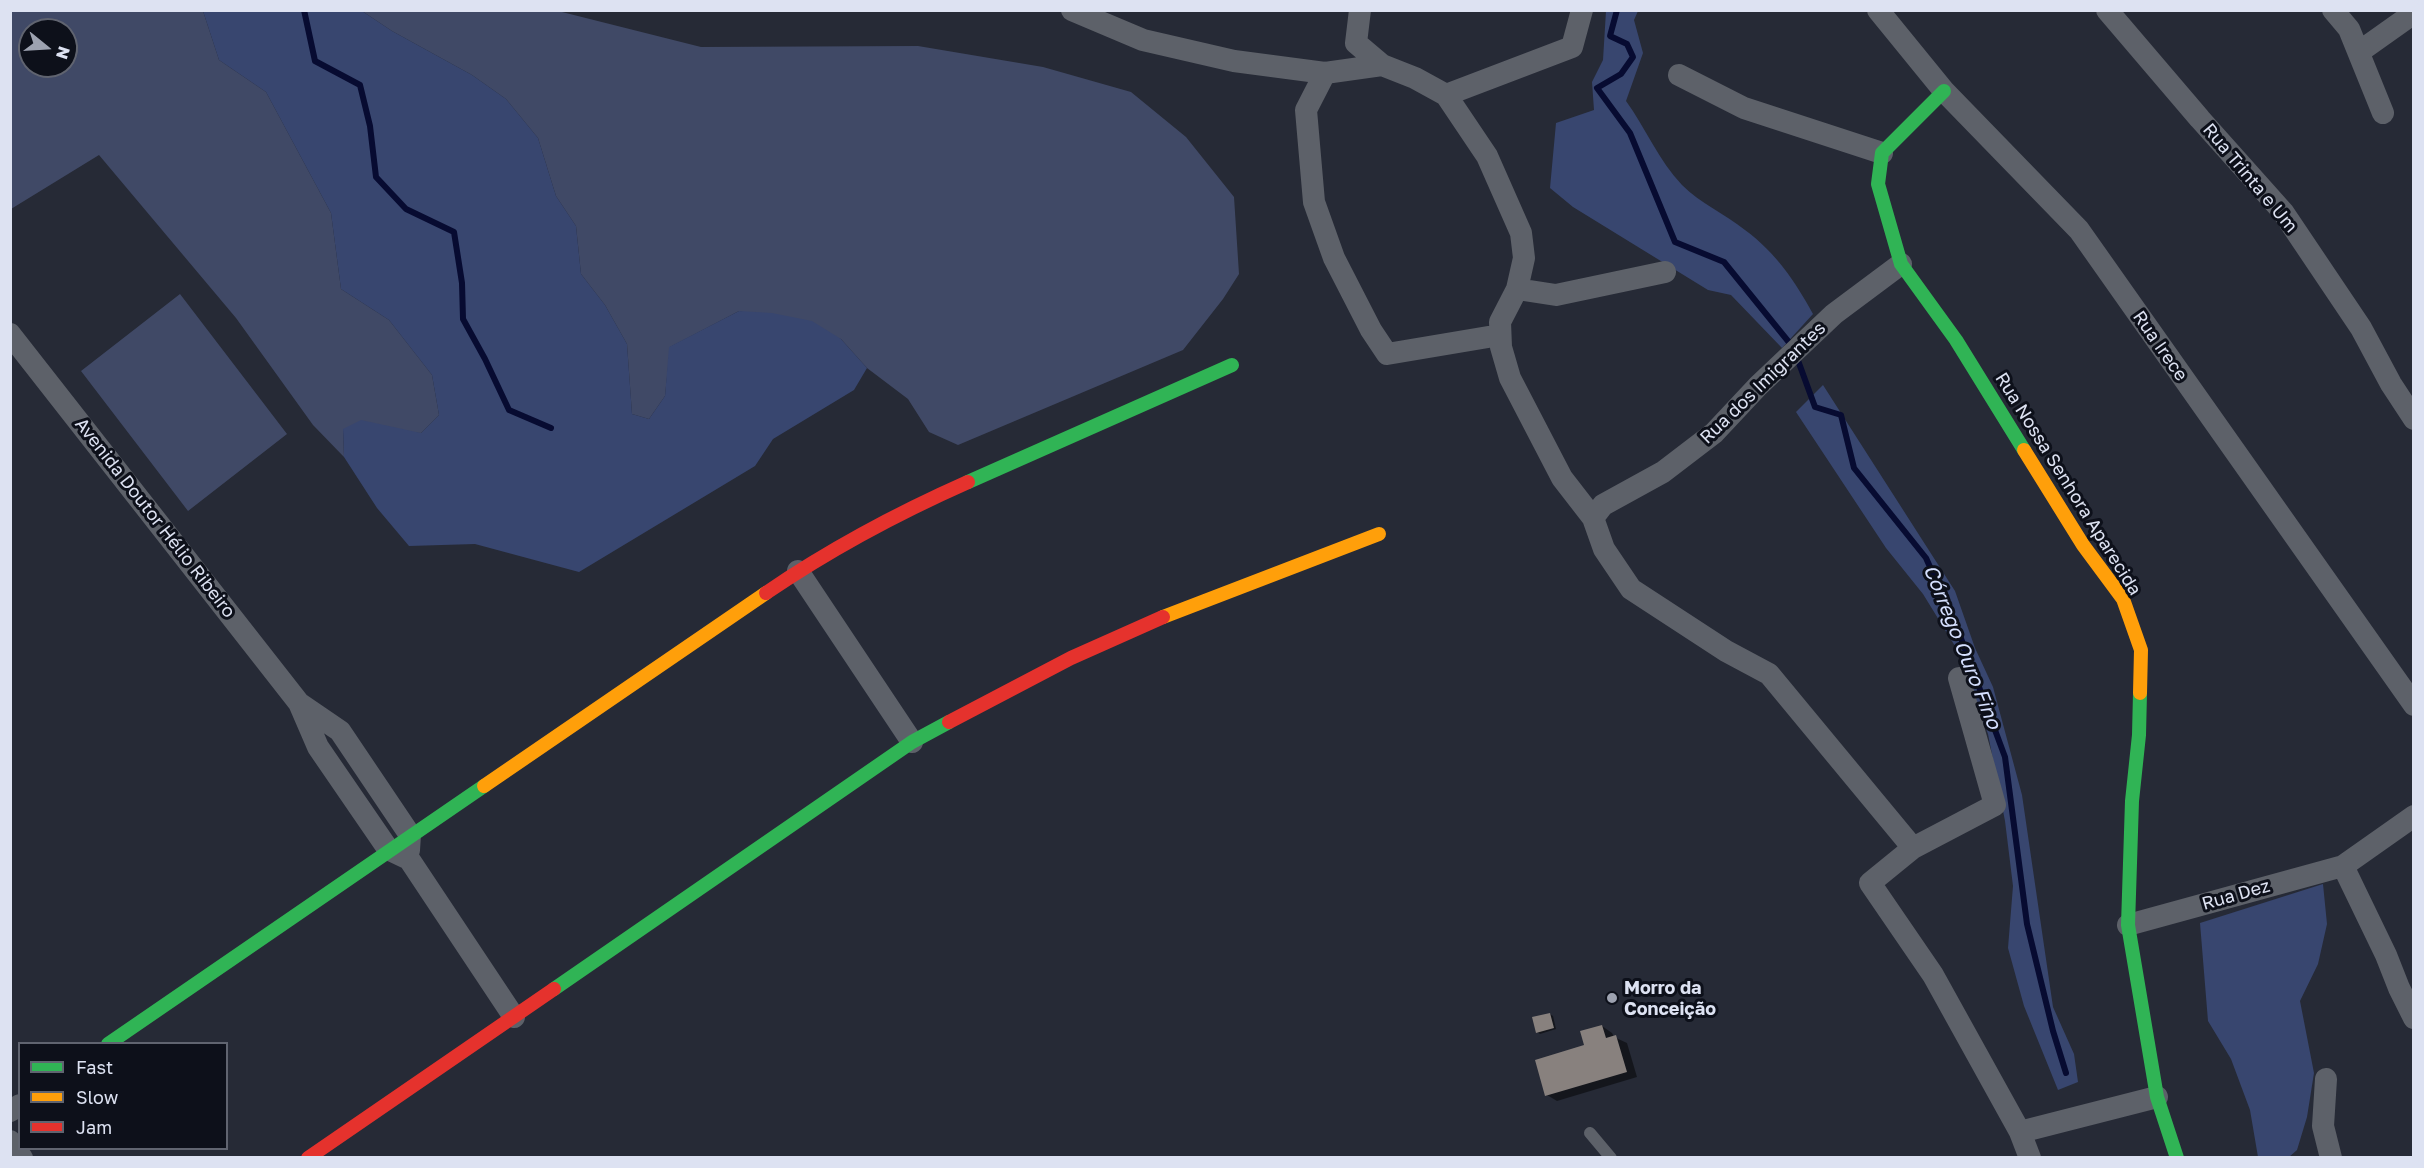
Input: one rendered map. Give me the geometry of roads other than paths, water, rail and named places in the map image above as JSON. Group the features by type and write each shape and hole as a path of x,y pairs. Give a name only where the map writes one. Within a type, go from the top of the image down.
{"street":[{"path":"1072,10 1143,40 1233,61 1325,73 1382,65"},
{"path":"1360,10 1356,43 1382,65 1415,78 1446,95 1487,156 1521,233 1524,258 1517,289 1500,322 1501,347 1510,378 1562,478 1593,518 1604,549 1631,589 1726,651 1769,674 1913,848"},
{"path":"1446,95 1572,46 1582,10"},
{"name":"Rua Irece","path":"1878,10 1944,91 2079,230 2414,705"},
{"name":"Rua Trinta e Um","path":"2107,10 2199,119 2283,212 2361,328 2402,384 2414,419"},
{"path":"2333,10 2349,29 2383,113"},
{"path":"2359,52 2414,13"},
{"path":"1325,73 1306,110 1314,201 1334,258 1371,330 1387,354 1500,335"},
{"path":"1679,75 1744,108 1882,153 1944,91"},
{"name":"Rua Nossa Senhora Aparecida","path":"1882,153 1878,184 1901,264 1956,340 2083,545 2123,598 2141,650 2139,735 2132,801 2128,925 2157,1097 2177,1158"},
{"name":"Rua dos Imigrantes","path":"1593,518 1603,506 1663,472 1714,433 1834,314 1901,264"},
{"path":"1517,289 1557,295 1665,272"},
{"name":"Avenida Doutor Hélio Ribeiro","path":"10,334 299,703"},
{"path":"111,1042 399,854 410,835 798,571 930,499 1232,365"},
{"path":"308,1158 912,742 1006,690 1094,648 1203,601 1379,534"},
{"path":"798,571 912,742"},
{"path":"1959,678 1995,805 1913,848 1870,883 1933,975 2020,1132 2030,1158"},
{"path":"299,703 340,731 410,835"},
{"path":"299,703 318,747 399,854 514,1017"},
{"name":"Rua Dez","path":"2128,925 2343,866 2414,816"},
{"path":"2343,866 2414,1018"},
{"path":"2326,1079 2323,1126 2331,1158"},
{"path":"2020,1132 2157,1097"},
{"path":"10,1141 22,1158"}],"lane":[{"path":"1590,1132 1611,1158"}],"waterway":[{"path":"304,10 315,61 360,85 370,126 376,177 406,209 454,232 462,283 463,319 509,410 551,428"},
{"name":"Córrego Ouro Fino","path":"1617,10 1610,36 1627,44 1633,57 1621,74 1597,88 1630,133 1675,242 1724,262 1792,346"},
{"name":"Córrego Ouro Fino","path":"1796,355 1815,407 1841,415 1854,468 1926,558 1956,625 2005,757 2027,924 2053,1031 2066,1073"}],"place":[{"name":"Morro da Conceição","path":"1612,998"}]}
